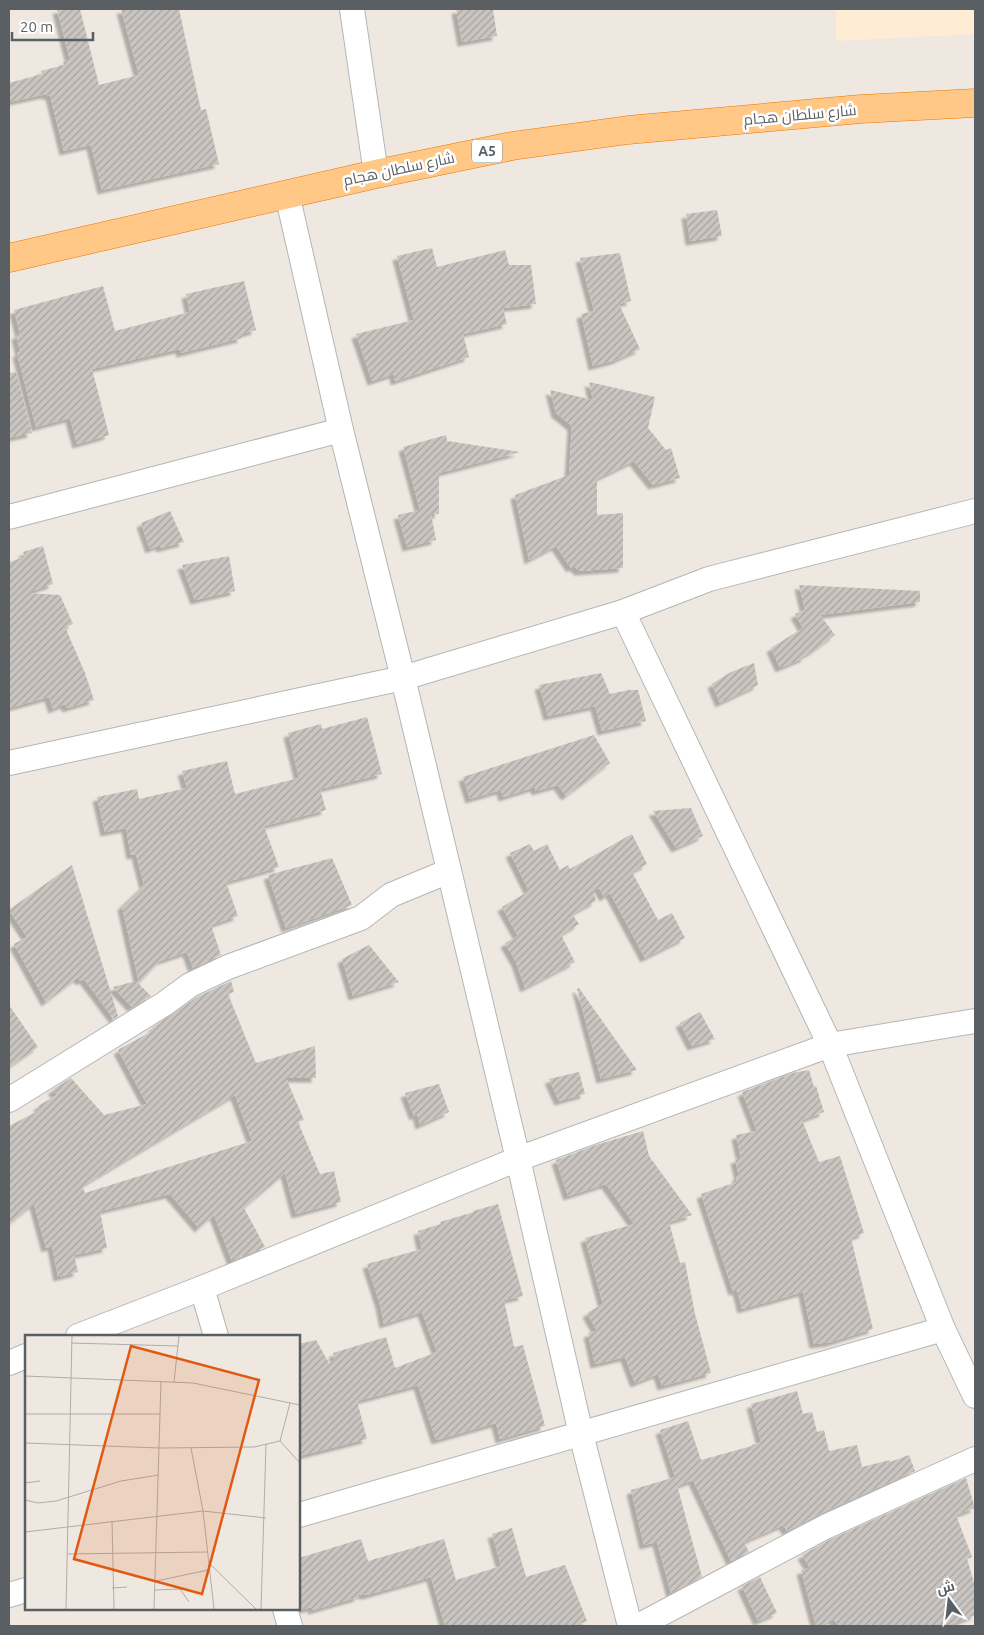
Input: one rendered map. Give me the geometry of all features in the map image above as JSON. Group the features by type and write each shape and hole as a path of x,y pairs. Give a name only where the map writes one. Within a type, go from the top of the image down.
{"highway":[{"name":"شارع سلطان هجام","path":"9,258 376,174 512,146 628,130 861,109 975,103"}],"street":[{"path":"352,9 376,174"},
{"path":"287,194 341,430 403,678 518,1160 581,1434 630,1626"},
{"path":"9,517 341,430"},
{"path":"9,763 403,678 623,612 709,579 975,511"},
{"path":"623,612 830,1045 943,1329 975,1396"},
{"path":"9,1100 164,1004 190,985 228,967 360,918 391,895 449,871"},
{"path":"81,1335 518,1160 830,1045 975,1021"},
{"path":"202,1288 216,1335"},
{"path":"300,1515 943,1329"},
{"path":"9,1363 25,1356"},
{"path":"638,1626 825,1526 975,1459"},
{"path":"9,1595 25,1590"},
{"path":"285,1610 290,1626"}],"shaded area":[{"path":"836,9 975,9 975,34 836,41"}],"building":[{"path":"57,9 80,9 99,85 139,75 121,9 179,9 201,110 206,109 219,164 102,190 91,145 64,151 50,95 9,102 9,83 42,74 41,71 64,65 63,62 70,60"},
{"path":"456,9 493,9 497,36 462,42"},
{"path":"717,210 722,236 690,241 686,214"},
{"path":"432,248 437,267 505,250 509,265 531,265 536,304 503,308 507,324 463,334 469,357 395,381 394,374 372,381 356,334 414,320 397,256"},
{"path":"620,253 631,301 619,304 640,349 616,360 593,366 581,314 594,311 580,258"},
{"path":"244,281 256,330 241,334 242,338 181,353 180,349 92,369 109,435 77,444 70,418 36,427 17,353 20,352 16,335 20,334 14,310 103,286 115,331 190,312 186,294"},
{"path":"16,372 32,433 9,438 9,373"},
{"path":"589,382 655,397 648,428 666,450 671,448 680,478 653,485 634,461 597,479 597,515 623,513 623,568 579,571 574,566 571,568 556,546 529,560 515,495 569,475 572,426 556,413 550,390 593,400"},
{"path":"446,435 447,441 520,452 439,473 439,514 431,514 436,540 407,547 398,515 420,510 403,447"},
{"path":"170,511 184,542 161,548 160,545 150,549 141,523"},
{"path":"43,546 53,584 26,593 60,595 73,624 65,627 85,673 94,700 67,708 65,704 53,709 49,697 9,708 9,562 25,557 23,552"},
{"path":"229,556 235,591 195,600 182,565"},
{"path":"799,585 920,591 920,602 820,615 835,635 805,655 806,657 780,668 771,648 803,628 795,614 805,610"},
{"path":"754,663 758,685 720,703 712,684 731,672"},
{"path":"601,673 610,694 638,690 646,721 602,731 595,706 548,716 539,685"},
{"path":"367,717 382,774 320,789 326,810 264,826 279,867 226,882 238,916 211,925 221,955 193,968 187,952 160,961 139,983 122,906 144,885 136,854 131,855 126,828 105,832 97,797 137,789 139,799 187,788 182,771 227,761 235,794 299,778 288,733 321,724 322,729"},
{"path":"594,735 610,763 566,796 558,785 536,791 535,787 503,797 501,790 470,799 463,777"},
{"path":"691,808 703,836 676,848 653,811"},
{"path":"632,834 647,864 632,872 658,920 672,913 685,938 645,958 610,893 604,897 599,888 593,890 596,901 572,914 579,924 561,935 575,962 525,988 516,962 505,943 518,936 502,907 529,891 510,853 530,844 534,851 547,844 560,870 568,865 570,869"},
{"path":"332,858 352,905 286,928 268,875"},
{"path":"72,865 118,1016 114,1019 84,979 80,981 78,977 46,1002 14,944 27,937 9,910"},
{"path":"369,945 399,982 353,996 342,959"},
{"path":"136,981 151,996 132,1007 113,987"},
{"path":"231,981 234,992 228,994 256,1063 315,1046 316,1078 286,1078 304,1120 298,1122 320,1174 334,1171 341,1202 296,1214 285,1173 244,1208 265,1247 232,1261 214,1215 199,1228 170,1194 100,1211 107,1248 74,1255 78,1272 58,1277 52,1246 46,1248 34,1204 9,1224 9,1126 40,1110 38,1106 57,1095 52,1090 71,1078 104,1115 147,1104 118,1050 154,1030 152,1028 197,997","holes":["235,1095 252,1141 85,1193 82,1186"]},
{"path":"579,988 637,1070 601,1079 577,989"},
{"path":"9,1005 38,1047 9,1067"},
{"path":"700,1012 715,1039 692,1046 680,1023"},
{"path":"809,1070 824,1112 802,1120 819,1162 840,1156 864,1233 851,1238 873,1329 831,1342 814,1344 803,1292 742,1309 737,1290 733,1291 701,1194 737,1182 736,1177 739,1176 735,1159 741,1158 736,1135 757,1131 742,1092 792,1073"},
{"path":"579,1072 585,1094 559,1101 549,1079"},
{"path":"439,1084 449,1112 420,1125 417,1114 414,1116 405,1093"},
{"path":"643,1131 649,1156 692,1215 669,1222 680,1263 685,1262 695,1314 711,1373 662,1386 658,1374 635,1383 625,1357 595,1364 588,1333 597,1331 587,1313 603,1304 585,1238 634,1224 606,1184 568,1196 556,1160 596,1145"},
{"path":"498,1204 523,1296 504,1300 514,1347 523,1345 545,1426 500,1439 496,1423 436,1440 418,1385 357,1401 367,1439 300,1456 300,1344 316,1340 329,1363 335,1360 333,1353 386,1337 395,1368 437,1352 422,1312 384,1324 380,1304 367,1264 422,1249 418,1231"},
{"path":"797,1391 803,1414 812,1412 817,1432 824,1430 829,1451 857,1445 862,1467 890,1460 890,1462 909,1455 915,1471 819,1514 787,1531 783,1525 744,1542 749,1552 731,1561 693,1480 677,1485 702,1577 671,1593 657,1542 644,1545 631,1490 675,1477 660,1430 688,1421 701,1460 752,1446 761,1442 751,1404"},
{"path":"966,1478 975,1508 956,1515 972,1557 967,1559 975,1586 975,1615 948,1626 839,1626 833,1619 821,1626 816,1626 801,1570 810,1568 802,1555 831,1539"},
{"path":"512,1528 526,1577 565,1565 587,1621 574,1626 445,1626 431,1577 367,1595 358,1594 359,1597 313,1610 312,1607 300,1610 300,1558 361,1539 368,1561 444,1539 456,1580 501,1566 492,1534"},
{"path":"760,1577 777,1613 758,1621 742,1586"}]}
